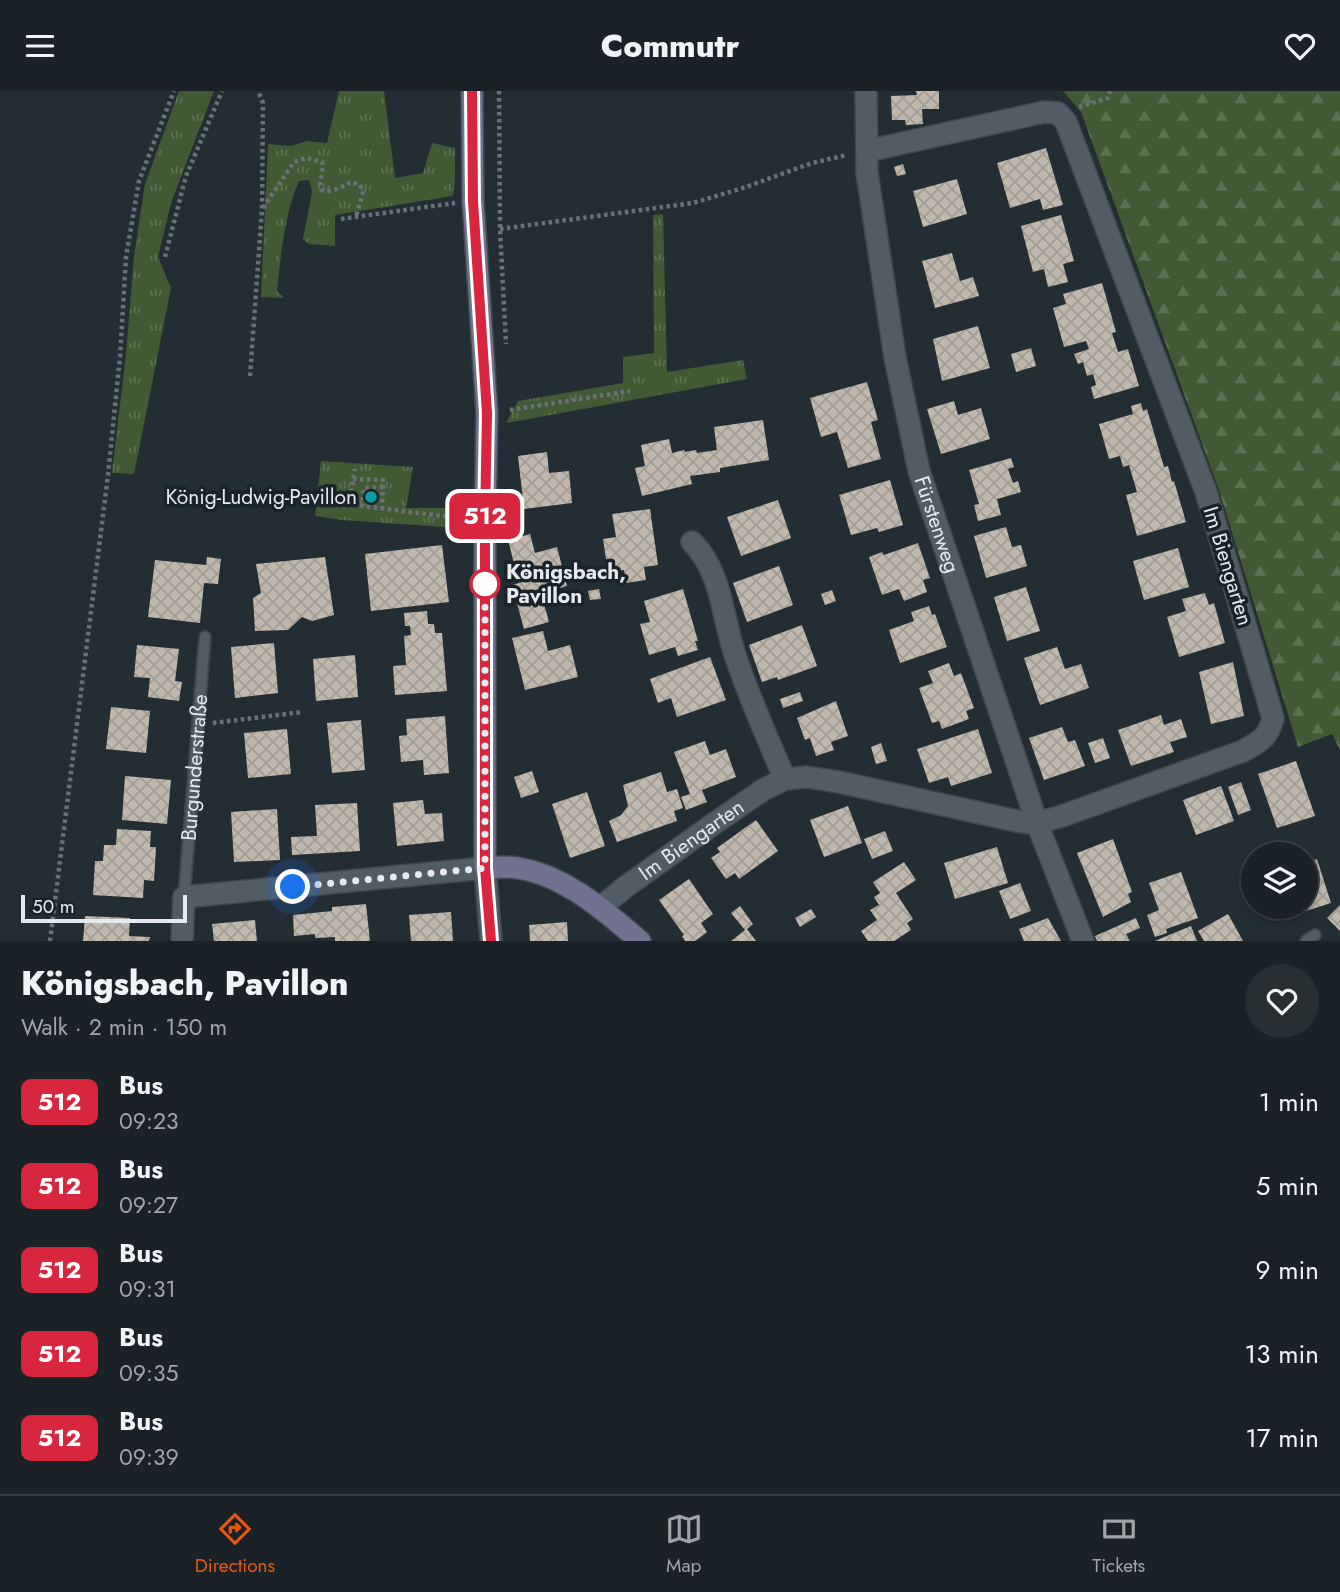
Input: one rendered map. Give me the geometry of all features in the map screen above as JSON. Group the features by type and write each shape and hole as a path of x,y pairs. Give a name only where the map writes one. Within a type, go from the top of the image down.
{"street":[{"path":"472,91 473,201 487,413 485,868 491,941"},
{"name":"Fürstenweg","path":"866,91 867,173 895,358 919,471 1037,823 1083,941"},
{"name":"Im Biengarten","path":"600,908 712,825 763,790 785,779 807,777 839,782 987,816 1037,823 1243,751 1261,741 1270,731 1273,718 1206,492 1066,122 1058,113 1044,113 867,151"},
{"path":"692,542 703,553 716,580 735,655 785,779"},
{"path":"184,897 509,867 527,869 563,885 600,908 640,941"},
{"name":"Burgunderstraße","path":"182,941 184,897"}],"lane":[{"name":"Burgunderstraße","path":"184,897 205,637"}],"path":[{"path":"50,941 108,475 120,357 126,257 139,181 174,91"},
{"path":"164,257 186,176 222,91"},
{"path":"250,376 262,209 262,103 258,91"},
{"path":"499,91 500,229 506,345"},
{"path":"1108,98 1110,91"},
{"path":"500,229 693,203 812,163 867,151"},
{"path":"262,209 294,162 306,158 322,162 322,190 333,190 351,182 360,185 363,192 356,217"},
{"path":"341,219 473,201"},
{"path":"487,413 630,391"},
{"path":"509,397 510,411"},
{"path":"351,499 355,469"},
{"path":"354,479 383,480 382,507"},
{"path":"383,487 364,488 362,506 485,521"},
{"path":"198,725 302,712"}],"green space":[{"path":"179,91 214,91 171,203 158,257 171,288 134,474 112,473 134,256 145,184"},
{"path":"339,91 384,91 395,178 423,173 432,143 455,148 453,196 335,215 335,246 309,244 303,239 312,192 309,180 299,181 290,208 282,249 277,291 284,298 261,297 268,144 291,146 307,141 327,143"},
{"path":"1063,91 1340,91 1340,750 1332,734 1298,747 1219,490 1081,112"},
{"path":"663,214 667,372 743,360 747,379 506,423 518,401 623,383 623,357 654,353 653,215"},
{"path":"321,461 413,467 406,508 452,508 458,528 315,516"}],"building":[{"path":"916,91 939,91 939,109 922,109 923,124 906,125 905,120 892,120 891,96 917,95"},
{"path":"1046,148 1063,205 1043,210 1040,199 1010,208 997,163"},
{"path":"903,164 906,174 897,176 894,167"},
{"path":"957,179 967,214 923,227 913,191"},
{"path":"1061,215 1074,261 1063,264 1068,282 1048,287 1044,269 1033,272 1021,226"},
{"path":"952,253 960,281 973,277 979,296 935,308 922,261"},
{"path":"1102,283 1116,332 1112,333 1118,352 1128,349 1139,386 1094,399 1091,387 1096,385 1093,374 1087,376 1083,362 1078,364 1074,354 1089,349 1086,341 1064,347 1053,308 1066,304 1063,294"},
{"path":"978,326 990,368 942,381 933,339"},
{"path":"1031,348 1036,366 1016,372 1011,354"},
{"path":"867,382 878,420 871,422 881,459 848,468 837,432 821,437 810,398"},
{"path":"954,401 958,415 981,408 990,439 941,454 927,409"},
{"path":"1141,403 1143,411 1147,409 1164,467 1168,466 1172,482 1174,481 1186,522 1137,536 1126,495 1137,492 1129,465 1123,467 1120,456 1109,459 1099,424 1133,414 1131,406"},
{"path":"763,420 769,460 690,476 692,484 642,496 635,468 645,466 641,445 669,439 672,453 684,450 696,450 697,453 717,450 714,427"},
{"path":"547,452 549,473 569,471 572,503 524,509 518,456"},
{"path":"1011,458 1014,467 1008,469 1013,483 1018,481 1021,492 997,499 1001,515 978,521 974,505 979,504 969,470"},
{"path":"890,480 903,525 879,532 877,528 851,535 839,495"},
{"name":"König-Ludwig-Pavillon","path":"371,490 376,492 376,502 371,504 366,502 364,497 366,492"},
{"path":"778,500 791,538 741,556 727,517"},
{"path":"650,509 658,565 644,567 646,580 626,583 624,570 608,572 603,539 616,537 612,514"},
{"path":"1006,527 1012,547 1021,545 1027,566 986,578 974,536"},
{"path":"530,534 535,553 557,547 567,586 541,593 549,622 524,629 512,585 519,583 508,540"},
{"path":"918,543 930,578 923,580 927,592 904,601 899,589 882,595 869,557 882,552 884,555"},
{"path":"442,545 449,602 371,611 365,554"},
{"path":"1178,548 1189,587 1144,600 1133,561"},
{"path":"207,557 221,559 218,584 204,583 200,623 148,617 155,560 206,565"},
{"path":"325,557 334,615 312,621 302,617 288,630 255,631 253,598 261,593 256,564"},
{"path":"779,566 793,605 747,622 733,583"},
{"path":"1026,587 1040,631 1007,641 994,597"},
{"path":"599,589 601,599 590,600 588,591"},
{"path":"683,589 698,641 695,641 698,650 678,656 675,647 649,655 640,624 650,622 644,601"},
{"path":"832,590 836,601 825,605 821,594"},
{"path":"1205,593 1209,605 1214,603 1225,643 1179,657 1167,617 1186,611 1182,599"},
{"path":"929,606 932,615 935,614 947,647 900,663 889,630 914,621 911,612"},
{"path":"427,611 428,624 434,624 435,633 442,633 447,691 395,695 393,666 406,665 404,636 411,635 410,626 405,626 404,613"},
{"path":"802,625 817,666 778,680 777,677 762,682 749,645"},
{"path":"543,631 548,651 570,645 578,677 525,690 512,638"},
{"path":"274,643 278,693 235,698 231,647"},
{"path":"137,645 179,649 175,681 182,682 179,701 148,697 150,678 134,677"},
{"path":"1057,647 1065,669 1081,664 1089,688 1040,705 1024,658"},
{"path":"355,655 358,697 316,701 313,659"},
{"path":"710,657 726,700 677,717 671,698 658,703 650,679"},
{"path":"1233,662 1244,716 1211,724 1199,672"},
{"path":"949,663 954,676 961,673 974,708 966,711 969,719 942,729 939,721 932,723 919,688 933,683 928,671"},
{"path":"800,692 803,701 783,708 780,699"},
{"path":"836,701 848,736 831,742 834,750 816,756 810,738 805,740 797,718"},
{"path":"111,707 150,711 146,753 106,749"},
{"path":"1161,715 1164,725 1181,719 1187,737 1170,742 1174,752 1131,766 1118,730"},
{"path":"445,716 449,773 424,775 423,760 401,762 399,736 407,735 406,719"},
{"path":"361,720 365,770 332,773 327,723"},
{"path":"1062,727 1068,742 1075,740 1085,766 1044,780 1029,738"},
{"path":"287,729 291,774 248,778 244,733"},
{"path":"978,729 992,773 951,786 948,777 929,783 917,749"},
{"path":"1103,738 1110,758 1095,763 1088,743"},
{"path":"705,741 710,755 726,749 736,777 702,790 707,802 686,810 681,797 690,794 674,752"},
{"path":"881,743 887,761 876,764 871,747"},
{"path":"1296,761 1315,816 1277,828 1258,774"},
{"path":"532,771 539,792 521,798 514,777"},
{"path":"661,772 667,792 677,789 683,808 674,811 677,821 617,842 609,821 621,815 628,806 623,785"},
{"path":"125,776 171,780 167,824 122,820"},
{"path":"1241,782 1251,810 1238,815 1228,787"},
{"path":"1221,786 1234,821 1196,835 1183,800"},
{"path":"587,792 605,846 570,858 552,804"},
{"path":"423,800 425,814 442,813 444,841 397,846 393,803"},
{"path":"357,803 360,851 292,855 291,837 317,836 315,805"},
{"path":"848,806 862,843 824,857 810,820"},
{"path":"277,809 280,860 234,862 231,812"},
{"path":"756,820 778,851 739,879 735,873 726,879 711,858 720,852 717,848"},
{"path":"117,829 151,831 150,847 156,847 154,881 144,880 143,898 93,895 95,861 103,861 104,845 116,845"},
{"path":"885,831 893,851 872,859 864,839"},
{"path":"1113,839 1132,892 1128,894 1131,902 1103,917 1077,853"},
{"path":"997,847 1008,883 955,899 944,863"},
{"path":"904,862 916,880 896,893 913,919 907,923 911,930 894,941 868,941 861,931 877,920 870,910 879,905 874,897 880,893 873,882"},
{"path":"1318,862 1331,903 1318,907"},
{"path":"1181,872 1198,918 1166,929 1167,933 1155,937 1147,915 1159,910 1149,883"},
{"path":"689,879 713,914 701,923 707,932 695,941 685,941 682,936 684,935 659,900"},
{"path":"1020,883 1031,911 1010,919 999,891"},
{"path":"366,904 370,941 335,941 335,937 315,938 315,934 294,936 293,915"},
{"path":"1340,905 1340,931 1327,918"},
{"path":"740,906 753,924 747,929 756,941 731,941 745,930 731,913"},
{"path":"811,909 816,917 800,927 795,918"},
{"path":"451,912 453,941 411,941 409,915"},
{"path":"1228,914 1243,941 1204,941 1198,931"},
{"path":"85,916 130,918 129,936 150,937 149,941 83,941"},
{"path":"1048,918 1061,941 1024,941 1019,929"},
{"path":"1136,918 1140,928 1126,934 1130,941 1097,941 1095,936"},
{"path":"255,920 257,941 214,941 212,924"},
{"path":"567,922 568,941 530,941 529,925"},
{"path":"1191,926 1197,941 1155,941 1169,935"}],"bus line":[{"name":"512","path":"472,91 473,201 487,413 485,868 491,941"}],"place":[{"name":"König-Ludwig-Pavillon","path":"371,497"},
{"name":"Königsbach, Pavillon","path":"485,584"}],"route":[{"path":"293,887 485,868 485,575 485,584"}]}
